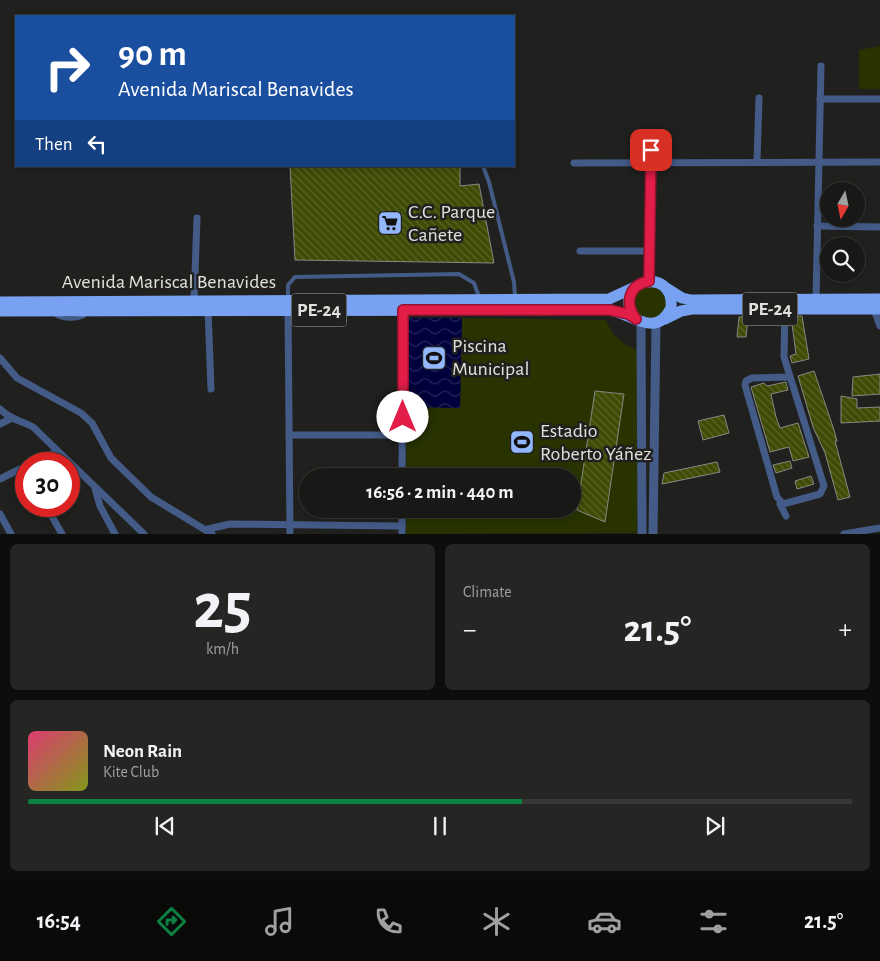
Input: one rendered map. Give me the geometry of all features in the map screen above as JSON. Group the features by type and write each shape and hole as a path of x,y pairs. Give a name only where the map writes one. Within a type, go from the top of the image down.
{"highway":[{"path":"649,281 658,282 665,287 671,301 667,316 659,322 638,321 630,312 628,303 630,294 636,286 649,281"},
{"name":"Avenida Mariscal Benavides","path":"403,305 480,299 609,299 636,286"},
{"name":"PE-24","path":"665,287 682,298 691,300 878,306"},
{"name":"Avenida Mariscal Benavides","path":"0,311 51,306 194,301 288,305 403,305 514,312 610,310 628,314 638,321"},
{"name":"Avenida Mariscal Benavides","path":"0,302 86,310 208,309 288,305"},
{"name":"PE-24","path":"659,322 672,314 692,309 785,309 816,304"}],"street":[{"path":"816,304 821,66"},
{"path":"757,161 759,98"},
{"path":"820,99 880,99"},
{"path":"649,281 650,136"},
{"path":"574,163 880,162"},
{"path":"194,301 196,218"},
{"path":"817,226 880,226"},
{"path":"580,251 650,251"},
{"path":"288,305 290,534"},
{"path":"402,468 403,305"},
{"path":"878,306 880,326"},
{"path":"208,309 211,389"},
{"path":"780,504 820,494 824,486 784,357 785,309"},
{"path":"638,321 642,534"},
{"path":"653,534 659,322"},
{"path":"0,358 17,378 81,413 92,423 111,458 151,497 178,515 210,532 230,524 290,524 402,530"},
{"path":"786,516 780,504 745,385 746,381 752,378 789,377"},
{"path":"0,410 10,419 22,421 33,427 144,534"},
{"path":"0,424 10,419"},
{"path":"289,435 403,435"},
{"path":"0,479 15,473"},
{"path":"94,487 100,506 115,534"},
{"path":"0,514 11,534"},
{"path":"52,517 62,534"},
{"path":"844,534 880,528"}],"lane":[{"path":"483,167 489,182 514,282 514,312"},
{"path":"288,305 288,285 295,278 405,274 459,274 474,283 480,299"}],"green space":[{"path":"880,46 880,89 859,89 859,50"},
{"path":"650,287 656,288 661,292 665,297 665,309 661,314 656,318 650,319 644,318 639,314 635,309 634,303 635,297 639,292 644,288"},
{"name":"Estadio Roberto Yáñez","path":"462,318 606,320 618,338 626,345 637,350 637,533 406,534 406,518 581,518 581,468 406,468 407,407 460,408"}],"water":[{"name":"Piscina Municipal","path":"407,318 462,318 460,408 407,407"}],"building":[{"name":"C.C. Parque Cañete","path":"290,167 460,167 460,186 479,184 494,263 295,260"},
{"path":"791,316 802,316 809,359 792,363 790,356 796,354"},
{"path":"739,317 748,317 746,337 737,337"},
{"path":"814,371 834,430 837,441 835,441 850,497 838,500 825,453 813,427 798,376"},
{"path":"880,374 880,394 852,396 853,377"},
{"path":"786,382 788,390 771,394 776,417 780,428 798,423 809,457 793,461 789,447 770,452 751,387 764,383 767,386"},
{"path":"595,391 624,394 605,522 581,512 581,484"},
{"path":"841,396 857,399 857,408 880,407 880,421 841,423"},
{"path":"724,415 729,433 703,440 698,421"},
{"path":"790,461 792,468 776,473 773,465"},
{"path":"717,462 720,472 662,484 664,473"},
{"path":"811,476 814,484 797,489 795,481"}],"place":[{"name":"C.C. Parque Cañete","path":"390,223"},
{"name":"Piscina Municipal","path":"434,358"},
{"name":"Estadio Roberto Yáñez","path":"522,442"}],"route":[{"path":"403,417 403,310 514,312 610,310 628,314 636,319 630,312 628,303 630,294 636,286 649,281 651,150"}]}
